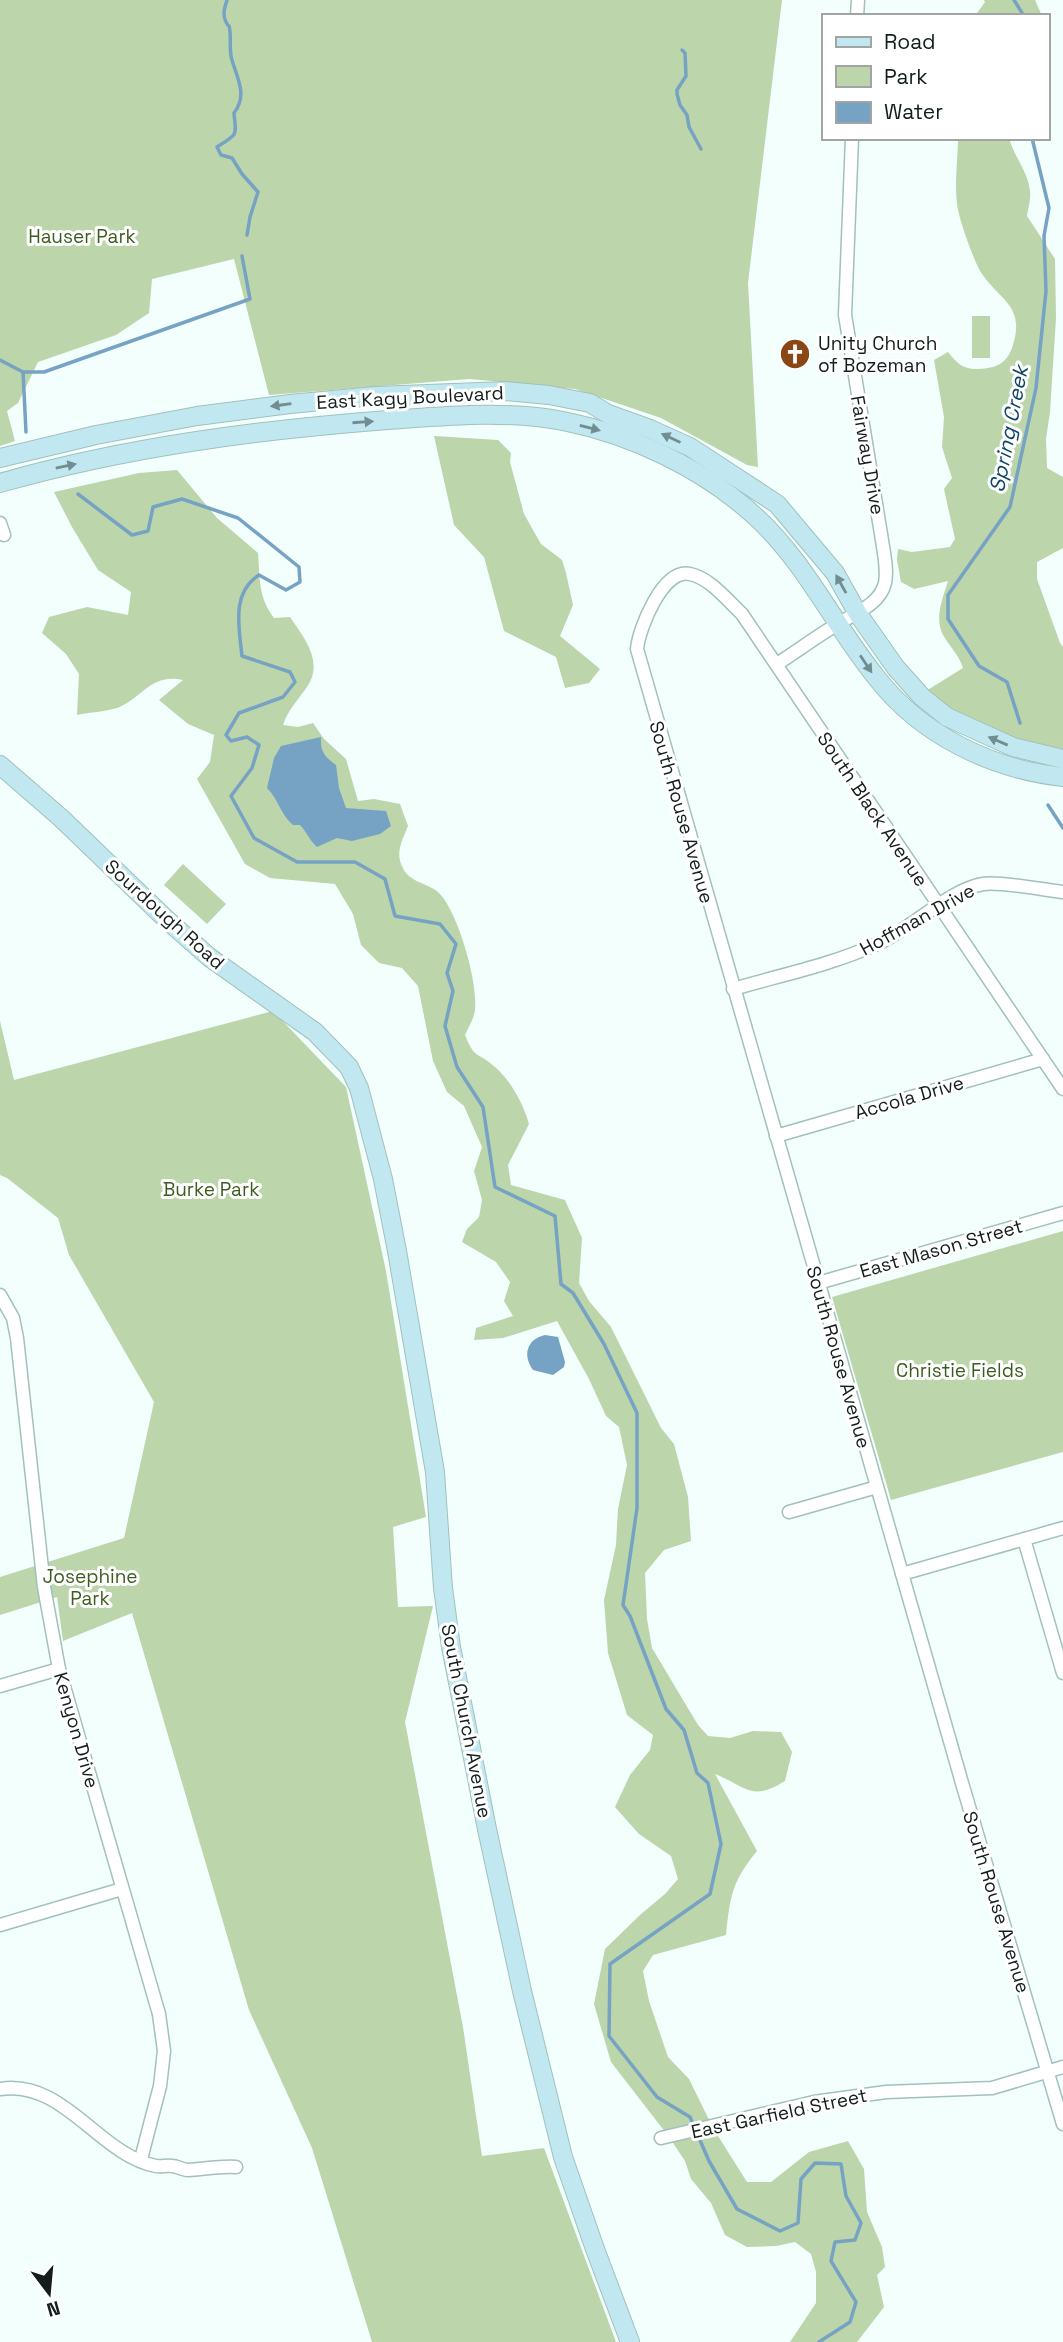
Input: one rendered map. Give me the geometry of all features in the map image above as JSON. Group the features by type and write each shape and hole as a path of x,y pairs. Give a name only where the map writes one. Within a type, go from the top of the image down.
{"main road":[{"name":"East Kagy Boulevard","path":"0,457 197,416 290,404 464,391 506,391 590,402 608,414 690,447 777,503 835,573 858,614 896,668 922,697 947,717 1013,747 1063,759"},
{"name":"East Kagy Boulevard","path":"0,483 129,452 248,433 329,425 521,416 563,421 608,432 683,465 756,517 813,582 875,676 894,699 940,735 960,747 1015,769 1063,777"},
{"name":"Sourdough Road","path":"0,765 61,818 201,950 316,1032 349,1067 359,1088"},
{"name":"South Church Avenue","path":"359,1088 383,1179 397,1251 435,1472 442,1574 451,1647 487,1829 562,2157 630,2342"}],"street":[{"name":"Fairway Drive","path":"777,664 839,623 858,614 875,599 885,584 885,562 845,315 852,140"},
{"name":"South Black Avenue","path":"660,592 677,575 689,573 704,580 742,614 1063,1089"},
{"name":"South Rouse Avenue","path":"660,592 642,625 636,649 1063,2124"},
{"name":"Hoffman Drive","path":"733,989 859,952 897,934 958,893 974,886 988,883 1063,891"},
{"name":"Accola Drive","path":"776,1136 1043,1059"},
{"name":"East Mason Street","path":"818,1283 1063,1213"},
{"name":"Kenyon Drive","path":"0,1295 13,1318 17,1338 44,1587 59,1669 159,2014 164,2051 160,2085 141,2160"},
{"path":"789,1512 877,1487"},
{"path":"902,1574 1063,1528"},
{"path":"1024,1539 1063,1673"},
{"path":"0,1686 59,1669"},
{"path":"0,1925 122,1889"},
{"name":"East Garfield Street","path":"661,2138 814,2102 900,2091 992,2088 1063,2067"},
{"path":"0,2089 20,2088 45,2095 120,2150 156,2166 174,2166 187,2170 215,2166 236,2167"}],"green space":[{"name":"Hauser Park","path":"0,0 782,0 748,283 758,467 747,465 661,418 575,389 469,379 269,395 234,259 152,279 149,313 116,335 38,362 18,403 7,411 15,441 0,446"},
{"path":"984,0 1035,0 1041,14 976,14"},
{"path":"958,140 1010,140 1029,185 1027,216 1055,259 1056,318 1046,439 1047,468 1063,477 1063,548 1037,562 1037,579 1063,647 1063,751 1017,743 961,718 926,691 963,668 940,628 940,608 948,581 914,589 901,582 898,549 912,552 950,547 955,539 944,489 952,478 942,447 944,417 934,360 948,352 965,367 990,368 1003,361 1010,353 1016,334 1016,323 1010,306 982,274 969,245 957,205"},
{"path":"972,316 990,316 990,358 972,358"},
{"path":"434,436 498,440 511,453 510,462 524,514 541,544 562,560 566,573 573,605 560,636 600,669 589,683 565,688 556,657 504,631 484,557 454,525"},
{"path":"177,470 217,518 258,553 265,603 274,618 290,617 310,651 314,669 312,678 283,725 298,727 313,723 324,739 346,759 358,801 374,799 400,804 408,826 400,851 402,866 409,876 440,894 454,917 466,950 475,998 474,1013 465,1035 468,1043 474,1052 501,1073 511,1086 520,1100 529,1124 508,1165 511,1185 565,1200 582,1238 579,1283 589,1301 611,1327 661,1428 674,1444 688,1497 691,1541 664,1550 645,1573 647,1619 652,1648 698,1725 708,1736 730,1738 753,1731 781,1732 792,1752 785,1781 764,1791 749,1790 715,1774 757,1851 737,1881 726,1935 653,1955 643,1971 649,2001 668,2057 689,2079 713,2128 747,2182 771,2182 809,2152 848,2141 864,2169 867,2212 882,2247 885,2267 877,2275 884,2307 857,2342 790,2342 816,2303 816,2272 811,2254 795,2242 747,2247 725,2235 711,2203 691,2179 685,2161 611,2062 594,2004 605,1949 678,1879 671,1856 639,1834 615,1807 630,1775 650,1750 653,1735 627,1715 608,1653 604,1600 616,1545 618,1509 627,1465 619,1427 606,1416 557,1321 503,1338 474,1340 476,1328 513,1316 504,1301 510,1282 496,1262 462,1242 467,1229 479,1217 482,1200 474,1171 482,1147 464,1106 447,1092 433,1061 418,986 402,968 379,963 361,945 353,914 335,884 270,878 245,864 197,779 210,762 214,735 188,724 159,700 183,680 162,680 117,708 77,715 79,674 66,654 42,633 49,617 87,607 128,615 131,592 98,570 54,492 139,473"},
{"path":"183,864 226,904 207,924 164,885"},
{"name":"Burke Park","path":"273,1011 346,1087 386,1271 426,1517 393,1527 398,1607 433,1606 405,1722 463,2027 482,2156 544,2148 616,2342 372,2342 312,2148 249,2010 132,1613 63,1641 57,1597 0,1615 0,1577 124,1538 154,1402 69,1255 58,1218 0,1175 0,1021 14,1080"},
{"name":"Christie Fields","path":"1063,1231 1063,1452 891,1500 832,1297"}],"water":[{"path":"321,737 324,754 336,765 339,788 346,808 386,811 391,826 380,834 352,841 337,838 317,847 300,825 293,825 289,821 267,788 274,758 281,746"},
{"path":"545,1335 558,1337 565,1362 564,1367 553,1375 533,1370 528,1359 530,1344"}],"waterway":[{"path":"227,0 224,16 229,27 231,57 241,93 234,113 234,133 217,147 221,155 232,158 258,192 247,235"},
{"name":"Spring Creek","path":"1014,0 1023,14"},
{"path":"682,50 685,53 686,76 677,94 687,115 689,127 701,149"},
{"name":"Spring Creek","path":"1020,723 1007,682 979,666 948,619 948,595 1010,507 1036,388 1046,291 1044,236 1049,208 1032,140"},
{"path":"0,360 23,372 44,372 250,299 242,256"},
{"path":"23,372 26,432"},
{"path":"78,494 132,535 148,531 153,507 182,499 238,518 299,567 300,582 286,590 259,575 250,582 241,601 239,622 242,656 290,672 295,682 283,697 239,713 226,735 231,741 247,737 259,745 252,768 231,796 254,838 297,862 355,862 385,879 395,916 440,924 456,944 447,973 453,991 445,1026 457,1067 483,1107 495,1187 555,1216 561,1284 573,1293 604,1344 637,1413 637,1508 623,1605 630,1616 666,1709 684,1730 697,1773 708,1783 721,1844 710,1894 610,1964 609,2036 657,2097 690,2117 709,2161 737,2209 780,2231 798,2223 801,2179 815,2163 841,2164 846,2196 861,2223 855,2240 835,2242 831,2261 856,2302 850,2322 819,2342"},
{"name":"Spring Creek","path":"1048,805 1063,828"}],"place":[{"name":"Unity Church of Bozeman","path":"795,354"}],"park label":[{"name":"Josephine Park","path":"90,1587"}]}
